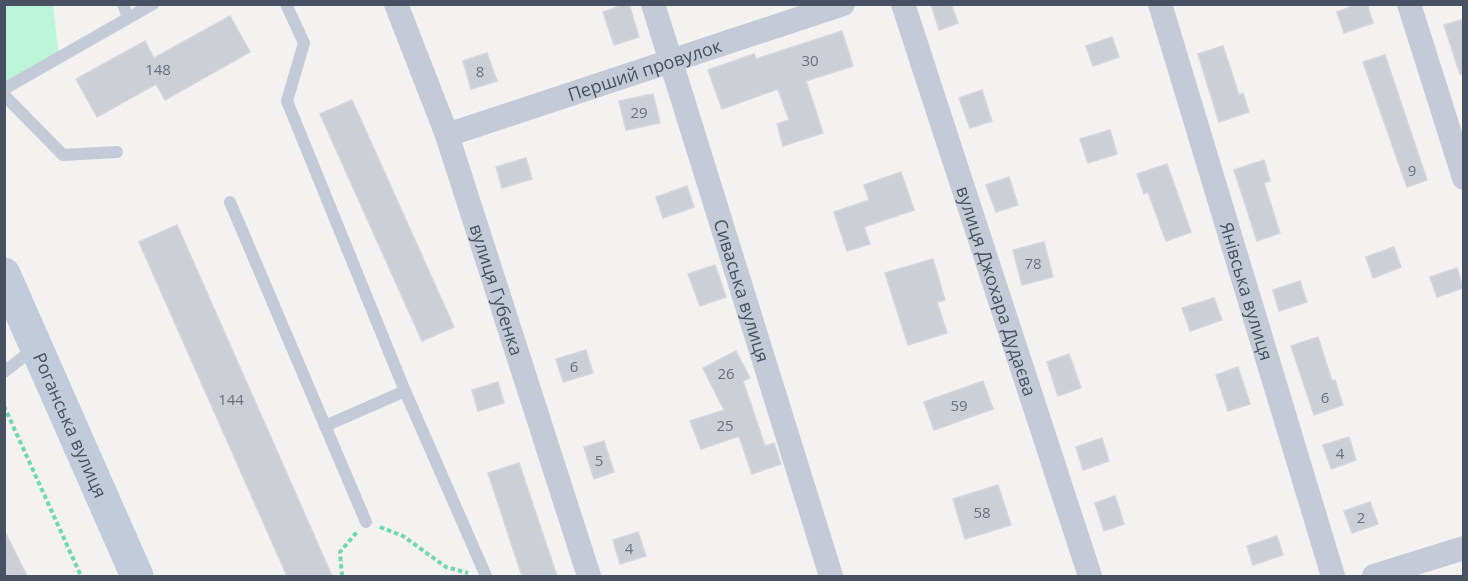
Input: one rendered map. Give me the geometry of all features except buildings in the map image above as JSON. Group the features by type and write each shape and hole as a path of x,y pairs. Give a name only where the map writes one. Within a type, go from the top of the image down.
{"main road":[{"name":"Роганська вулиця","path":"4,274 137,576"}],"street":[{"name":"вулиця Губенка","path":"396,4 447,135 589,576"},
{"name":"Сиваська вулиця","path":"653,4 831,576"},
{"name":"Перший провулок","path":"447,135 843,4"},
{"name":"вулиця Джохара Дудаєва","path":"903,4 1090,576"},
{"name":"Янівська вулиця","path":"1160,4 1333,576"},
{"path":"1409,4 1464,178"},
{"path":"1374,576 1464,548"}],"lane":[{"path":"123,4 128,18"},
{"path":"4,89 153,4"},
{"path":"286,4 304,43 287,101 405,391 486,576"},
{"path":"4,95 63,155 117,152"},
{"path":"230,202 366,522"},
{"path":"4,372 37,347"},
{"path":"325,426 405,391"}],"path":[{"path":"4,406 81,576"},
{"path":"342,576 340,552 366,522 403,536 446,567 479,576"}],"green space":[{"path":"4,5 53,5 59,58 4,90"}]}
